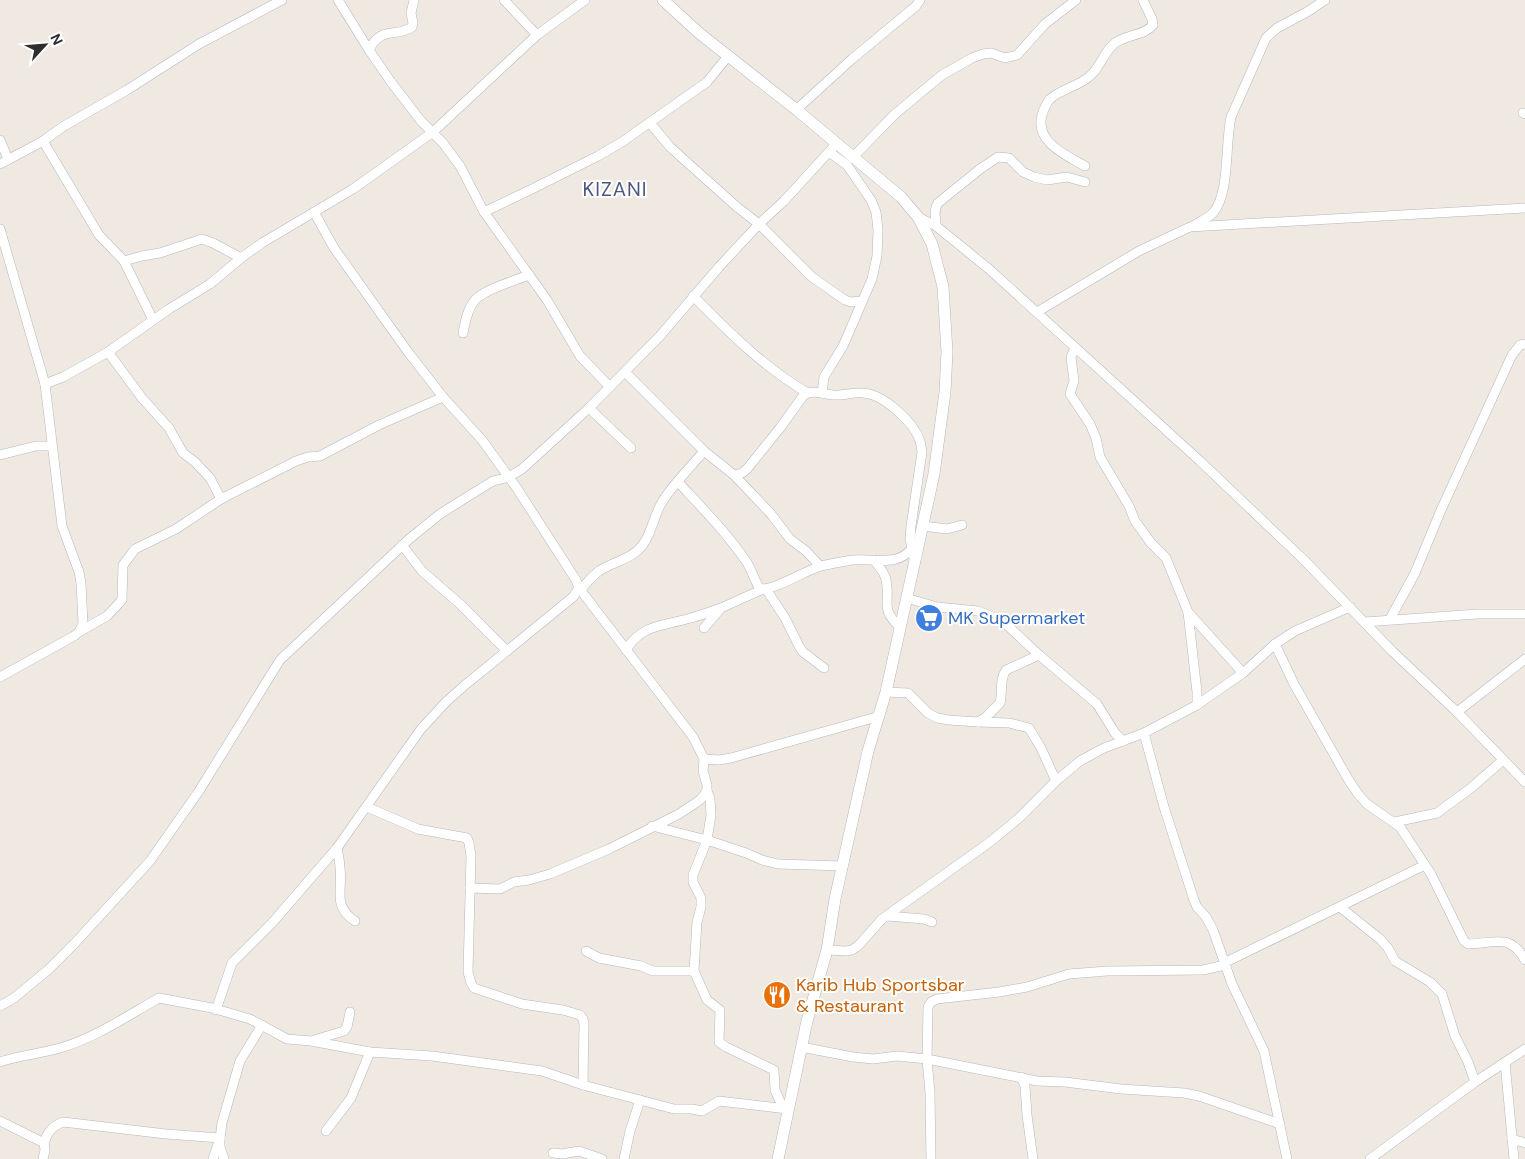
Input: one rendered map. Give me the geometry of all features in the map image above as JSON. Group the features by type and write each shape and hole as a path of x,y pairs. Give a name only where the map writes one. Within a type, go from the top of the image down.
{"main road":[{"path":"663,0 699,33 796,110 833,148 853,157 901,197 918,217 932,244 943,287 947,352 944,401 934,474 886,692 868,751 842,866 827,950 785,1109 778,1159"}],"street":[{"path":"0,140 4,161 43,141 64,126 127,90 199,44 282,0"},
{"path":"338,0 390,82 421,121 443,143 460,166 484,212 547,300 580,356 610,387"},
{"path":"368,50 372,42 387,33 408,30 412,27 411,13 414,0"},
{"path":"504,0 537,35"},
{"path":"45,384 63,377 108,352 153,320 210,284 262,243 353,189 433,132 537,35 585,0"},
{"path":"796,110 852,59 916,6 920,0"},
{"path":"853,157 895,114 942,75 972,58 984,54 991,53 1005,58 1017,55 1045,24 1076,0"},
{"path":"1085,166 1067,157 1044,137 1040,123 1042,114 1051,98 1084,81 1092,74 1114,43 1126,36 1149,29 1152,25 1152,20 1142,0"},
{"path":"1037,312 1138,251 1213,214 1224,185 1228,131 1231,117 1266,38 1277,28 1299,17 1325,0"},
{"path":"484,212 598,156 650,123 707,82 728,56"},
{"path":"650,123 670,146 737,207 759,224 812,277 845,300 851,302 862,301"},
{"path":"43,141 99,235 124,261 153,320"},
{"path":"0,1006 14,998 49,969 150,861 194,799 280,660 402,545 440,514 493,481 508,477 522,468 589,408 625,372 759,224 784,201 833,148 871,200 876,212 878,230 877,256 872,279 843,346 824,377 822,392"},
{"path":"936,226 935,208 938,203 985,164 998,157 1008,158 1023,172 1034,177 1047,180 1067,177 1086,182"},
{"path":"1190,227 1525,208"},
{"path":"314,212 334,248 408,352 443,396 471,427 508,477 576,580 580,589 694,737 704,759 703,771 710,798 711,815 707,840 693,875 693,882 702,907 697,922 694,971 707,1000 720,1010 719,1042 774,1070 775,1090 785,1109"},
{"path":"918,217 936,226 989,269 1200,461 1304,560 1392,651 1457,712 1525,782"},
{"path":"0,229 45,384 62,526 79,572 81,583 83,624 79,632"},
{"path":"124,261 160,253 202,239 241,258"},
{"path":"463,334 467,314 475,300 484,293 529,275"},
{"path":"694,296 742,343 785,378 808,393"},
{"path":"1390,619 1415,573 1441,510 1512,355 1516,348 1525,344"},
{"path":"1076,348 1071,357 1075,376 1070,391 1071,398 1090,424 1096,438 1100,457 1129,506 1135,521 1151,543 1166,558 1188,612 1197,705"},
{"path":"108,352 142,398 169,428 183,453 195,462 210,478 222,499"},
{"path":"625,372 704,451 738,474 742,483 771,514 790,539 820,566"},
{"path":"738,474 780,428 803,396 808,393 822,392 833,395 872,394 904,416 913,427 920,441 922,452 911,526 914,562"},
{"path":"0,677 107,616 122,600 123,565 135,549 176,529 222,499 296,461 326,454 379,425 443,396"},
{"path":"589,408 631,448"},
{"path":"0,455 36,446 52,446"},
{"path":"216,1010 232,963 272,923 337,848 421,730 446,702 573,597 597,572 636,552 644,543 660,504 704,451"},
{"path":"678,482 711,516 748,563 760,589 765,589 785,618 798,646 824,668"},
{"path":"923,526 947,529 962,525"},
{"path":"402,545 422,571 461,605 507,650"},
{"path":"626,650 632,639 642,632 721,608 820,566 855,559 896,560 907,555 912,548"},
{"path":"874,560 886,578 887,611 890,618 900,627"},
{"path":"906,598 937,607 978,611 995,618 1025,641 1097,704 1115,733 1123,741"},
{"path":"827,950 852,950 887,916 1012,824 1056,781 1080,761 1104,748 1144,733 1197,705 1243,673 1275,644 1303,626 1350,606"},
{"path":"704,628 721,608"},
{"path":"1188,612 1243,673"},
{"path":"1365,622 1477,614 1525,614"},
{"path":"1275,644 1294,684 1358,794 1376,811 1395,822 1409,839 1443,898 1464,941 1468,944 1507,942 1515,946 1525,960"},
{"path":"978,722 986,718 1000,703 1001,683 1006,670 1039,655"},
{"path":"1457,712 1525,659"},
{"path":"886,692 908,693 928,713 937,718 986,723 1009,723 1029,728 1056,781"},
{"path":"704,759 719,760 731,758 880,716"},
{"path":"1144,733 1164,807 1194,900 1197,907 1210,923 1232,984 1264,1051 1287,1159"},
{"path":"1395,822 1437,813 1471,788 1503,760"},
{"path":"470,888 500,889 514,882 550,874 609,849 679,814 700,800 707,791"},
{"path":"367,808 418,829 467,838 470,843 471,856 468,972 471,983 474,988 522,1004 563,1010 580,1015 584,1024 582,1085"},
{"path":"652,826 668,832 707,840 770,862 842,866"},
{"path":"337,848 340,868 341,907 346,915 355,921"},
{"path":"931,1159 930,1093 927,1059 928,1006 937,998 999,992 1027,987 1069,974 1107,971 1203,970 1225,964 1286,932 1425,865"},
{"path":"1340,907 1380,939 1388,948 1395,961 1430,982 1442,994 1455,1036 1473,1073 1475,1082"},
{"path":"887,916 924,919 932,922"},
{"path":"586,951 599,958 641,966 653,971 694,971"},
{"path":"0,1062 16,1056 60,1048 90,1036 159,998 250,1019 288,1039 311,1040 370,1052 432,1056 542,1071 582,1085 674,1109 702,1111 719,1101 785,1109"},
{"path":"311,1040 344,1031 347,1027 350,1012"},
{"path":"213,1159 240,1061 262,1025"},
{"path":"801,1047 860,1057 897,1056 927,1059 1037,1081 1184,1093 1199,1096 1280,1124"},
{"path":"1370,1159 1475,1082 1525,1049"},
{"path":"326,1131 351,1098 370,1052"},
{"path":"1504,1062 1514,1159"},
{"path":"1021,1077 1025,1086 1033,1159"},
{"path":"624,1159 640,1100"},
{"path":"0,1121 44,1143"},
{"path":"43,1159 44,1143 48,1131 52,1126 63,1122 220,1138"},
{"path":"220,1138 220,1147 224,1159"},
{"path":"1512,1139 1525,1143"},
{"path":"553,1152 562,1154 578,1151 602,1159"}],"place":[{"name":"MK Supermarket","path":"929,618"},
{"name":"Karib Hub Sportsbar & Restaurant","path":"777,995"}],"district":[{"name":"KIZANI","path":"615,189"}]}
